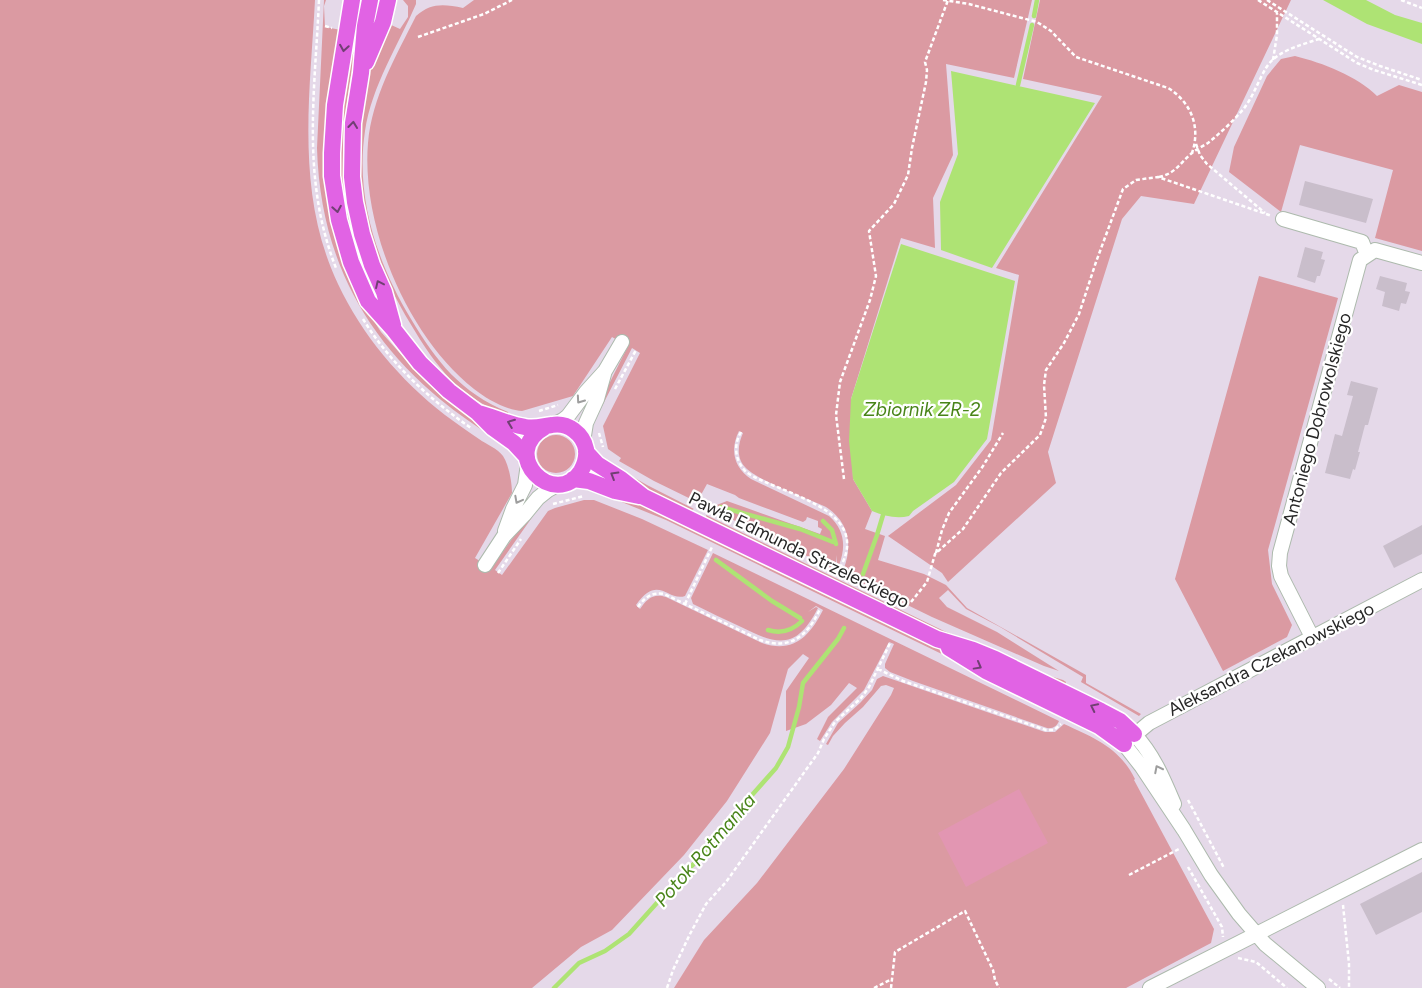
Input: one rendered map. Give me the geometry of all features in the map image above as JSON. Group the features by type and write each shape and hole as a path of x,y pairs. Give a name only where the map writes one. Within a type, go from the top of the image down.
{"main road":[{"path":"352,0 332,130 332,176 345,242 358,280 368,300 430,373 493,428 519,447 537,477 543,481 566,482 583,468 585,447 575,431 568,427 522,427 478,413"},
{"path":"370,0 365,26 361,73 352,135 352,168 355,202 366,250 384,292 394,330"},
{"path":"361,73 383,22 388,0"},
{"path":"528,460 530,442 534,435 549,426"},
{"name":"Pawła Edmunda Strzeleckiego","path":"585,447 597,464 621,479 644,497 938,639 968,661 1090,721 1111,734 1129,739"},
{"name":"Pawła Edmunda Strzeleckiego","path":"566,482 589,481 615,491 644,497"}],"street":[{"path":"1283,219 1362,242 1367,254 1375,250 1422,263"},
{"name":"Antoniego Dobrowolskiego","path":"1312,637 1281,576 1279,566 1280,552 1360,260 1367,254"},
{"path":"549,426 566,418 605,371 622,342"},
{"path":"585,447 586,423 597,399 605,371"},
{"path":"504,536 513,509 525,485 528,460"},
{"path":"485,565 504,536 542,494 566,482"},
{"name":"Aleksandra Czekanowskiego","path":"1129,739 1149,722 1422,580"},
{"name":"Pawła Edmunda Strzeleckiego","path":"1129,739 1142,767 1211,875 1256,935 1318,988"},
{"path":"1150,988 1422,850"}],"path":[{"path":"418,37 484,14 512,0"},
{"path":"936,553 963,529 1001,473 1040,435 1046,418 1044,385 1046,370 1064,343 1079,314 1123,189 1136,180 1167,176 1181,166 1192,152 1196,131 1190,110 1179,95 1168,88 1076,56 1051,31 1038,22 969,4 943,0"},
{"path":"844,479 836,415 840,382 870,300 876,276 869,231 894,204 908,175 926,82 927,70 925,62 948,0"},
{"path":"1258,0 1345,56 1368,68 1422,85"},
{"path":"1267,0 1357,57 1422,80"},
{"path":"1401,0 1422,8"},
{"path":"1273,60 1277,35 1277,12"},
{"path":"1192,152 1214,138 1241,113 1267,67 1273,60 1291,48 1319,39"},
{"path":"1195,143 1206,164 1266,214"},
{"path":"1158,177 1283,219"},
{"path":"741,432 737,441 736,451 738,461 746,472 826,510 838,521 846,542 846,552 841,566"},
{"path":"911,602 927,582 942,530 949,513 983,466 1003,433"},
{"path":"685,604 712,548"},
{"path":"638,607 646,597 657,593 666,594 760,640 776,644 791,641 803,634 813,624 820,609"},
{"path":"667,988 673,970 706,904 726,882 763,832 818,753 835,722 865,693 890,643"},
{"path":"878,669 910,683 1048,730 1057,728 1064,718"},
{"path":"1186,797 1227,873"},
{"path":"1129,876 1179,849"},
{"path":"1344,899 1349,988"},
{"path":"891,988 895,952 966,911 993,970 999,988"},
{"path":"1232,957 1256,962 1287,988"},
{"path":"874,988 891,979"}],"shaded area":[{"path":"0,0 315,0 308,144 316,215 324,250 348,303 384,356 428,401 445,415 498,451 507,464 512,493 475,558 491,568 533,510 533,516 495,570 502,575 548,511 584,500 594,500 642,519 708,550 685,596 679,597 657,590 651,591 636,605 640,609 645,602 654,596 666,597 762,643 773,646 791,644 806,635 812,628 823,610 816,606 808,612 816,607 818,608 802,632 793,638 775,640 752,632 693,604 691,598 713,553 1059,721 1057,724 1053,728 1047,728 890,672 885,668 885,664 894,644 889,642 864,690 832,722 820,741 817,739 828,717 857,688 849,683 831,705 806,724 786,731 786,691 809,658 803,654 788,669 770,733 727,801 684,855 612,930 581,947 532,988 0,988"},
{"path":"324,0 326,0 324,6 325,27 341,30 327,123 361,301 381,332 424,380 445,399 488,430 494,438 441,400 388,347 367,319 350,288 336,256 326,222 320,186 317,148"},
{"path":"358,0 364,0 347,104 343,166 348,216 362,264 375,297 373,297 348,230 339,177 342,108"},
{"path":"403,0 416,0 416,4 379,82 368,114 365,131 363,180 366,205 372,229 388,275 399,298 430,349 463,385 491,404 508,412 509,417 476,400 440,368 410,323 388,282 379,261 366,217 360,171 360,148 366,87 374,60 389,24 400,29 408,17 408,6"},
{"path":"474,0 1032,0 1014,78 946,64 953,155 933,198 935,248 901,238 851,399 853,479 872,511 865,529 885,536 878,560 924,574 946,585 967,608 1086,675 1086,683 1141,714 1139,716 1081,682 1083,677 1000,627 966,609 948,590 939,598 947,607 997,632 1059,671 932,617 709,508 727,501 820,534 822,529 818,527 818,521 807,517 803,522 707,484 697,502 619,461 621,458 608,449 603,426 640,353 632,348 601,408 596,410 628,346 612,337 573,396 522,411 504,406 484,396 450,367 429,340 410,310 394,278 381,244 372,210 368,176 368,143 374,109 386,77 416,16 432,7 449,6 463,8","holes":["739,431 743,433 739,455 745,467 760,478 826,507 833,513 844,526 847,534 848,550 844,568 846,569 855,564 846,570 836,565 836,555 837,564 839,565 843,552 843,539 838,527 829,516 751,479 740,469 734,451"]},
{"path":"1040,0 1291,0 1194,204 1141,196 1122,219 1048,452 1056,483 948,582 942,573 888,536 956,485 991,440 1019,275 996,268 1102,96 1023,79"},
{"path":"1295,56 1317,62 1350,76 1377,96 1399,85 1422,92 1422,251 1375,238 1393,170 1300,145 1281,212 1229,172 1234,147 1267,76 1281,59"},
{"path":"1259,276 1338,298 1268,550 1272,584 1292,625 1287,637 1223,671 1175,579"},
{"path":"556,435 563,436 569,441 574,447 574,461 569,467 563,472 556,473 549,472 543,467 538,461 537,454 538,447 543,441 549,436"},
{"path":"619,469 694,509 690,511 652,493 626,476"},
{"path":"605,491 644,506 933,645 983,674 666,520 607,496"},
{"path":"706,515 944,631 1043,674 1063,680 1066,682 1065,685 938,632 707,520"},
{"path":"883,676 1045,732 1055,732 1064,724 1095,739 1113,751 1129,768 1214,929 1211,943 1126,988 674,988 704,940 757,883 844,769 894,688 886,685 881,686 863,707 833,736 828,745 826,744 838,723 872,690 877,679"},
{"path":"1019,789 1048,843 966,887 938,833"}],"water":[{"path":"1323,0 1366,0 1395,15 1422,23 1422,44 1367,24"},
{"path":"951,71 1095,103 992,268 941,250 940,202 958,154"},
{"name":"Zbiornik ZR-2","path":"901,244 1015,281 987,439 954,482 913,511 909,516 895,517 872,511 853,479 849,441 851,399"}],"building":[{"path":"1305,181 1373,199 1366,223 1299,205"},
{"path":"1305,247 1323,252 1321,259 1325,260 1320,276 1317,276 1315,283 1297,277"},
{"path":"1380,276 1407,283 1405,291 1410,292 1406,304 1401,303 1399,311 1382,306 1385,292 1376,289"},
{"path":"1351,381 1378,388 1368,425 1365,425 1355,470 1353,469 1350,479 1325,473 1335,434 1342,436 1353,396 1347,395"},
{"path":"1422,525 1422,554 1394,568 1383,546"},
{"path":"1422,872 1422,912 1376,935 1360,904"}],"waterway":[{"name":"Potok Rotmanka","path":"1034,16 1037,0"},
{"name":"Potok Rotmanka","path":"1018,85 1032,25"},
{"path":"721,507 800,529 833,542"},
{"name":"Potok Rotmanka","path":"863,574 883,515"},
{"path":"823,521 832,530 836,544"},
{"path":"716,560 772,601 800,618"},
{"path":"768,630 786,631 802,621"},
{"name":"Potok Rotmanka","path":"554,988 579,963 605,951 629,934 682,875 738,819 752,795 776,768 788,747 799,707 803,683 838,639 844,628"}]}
